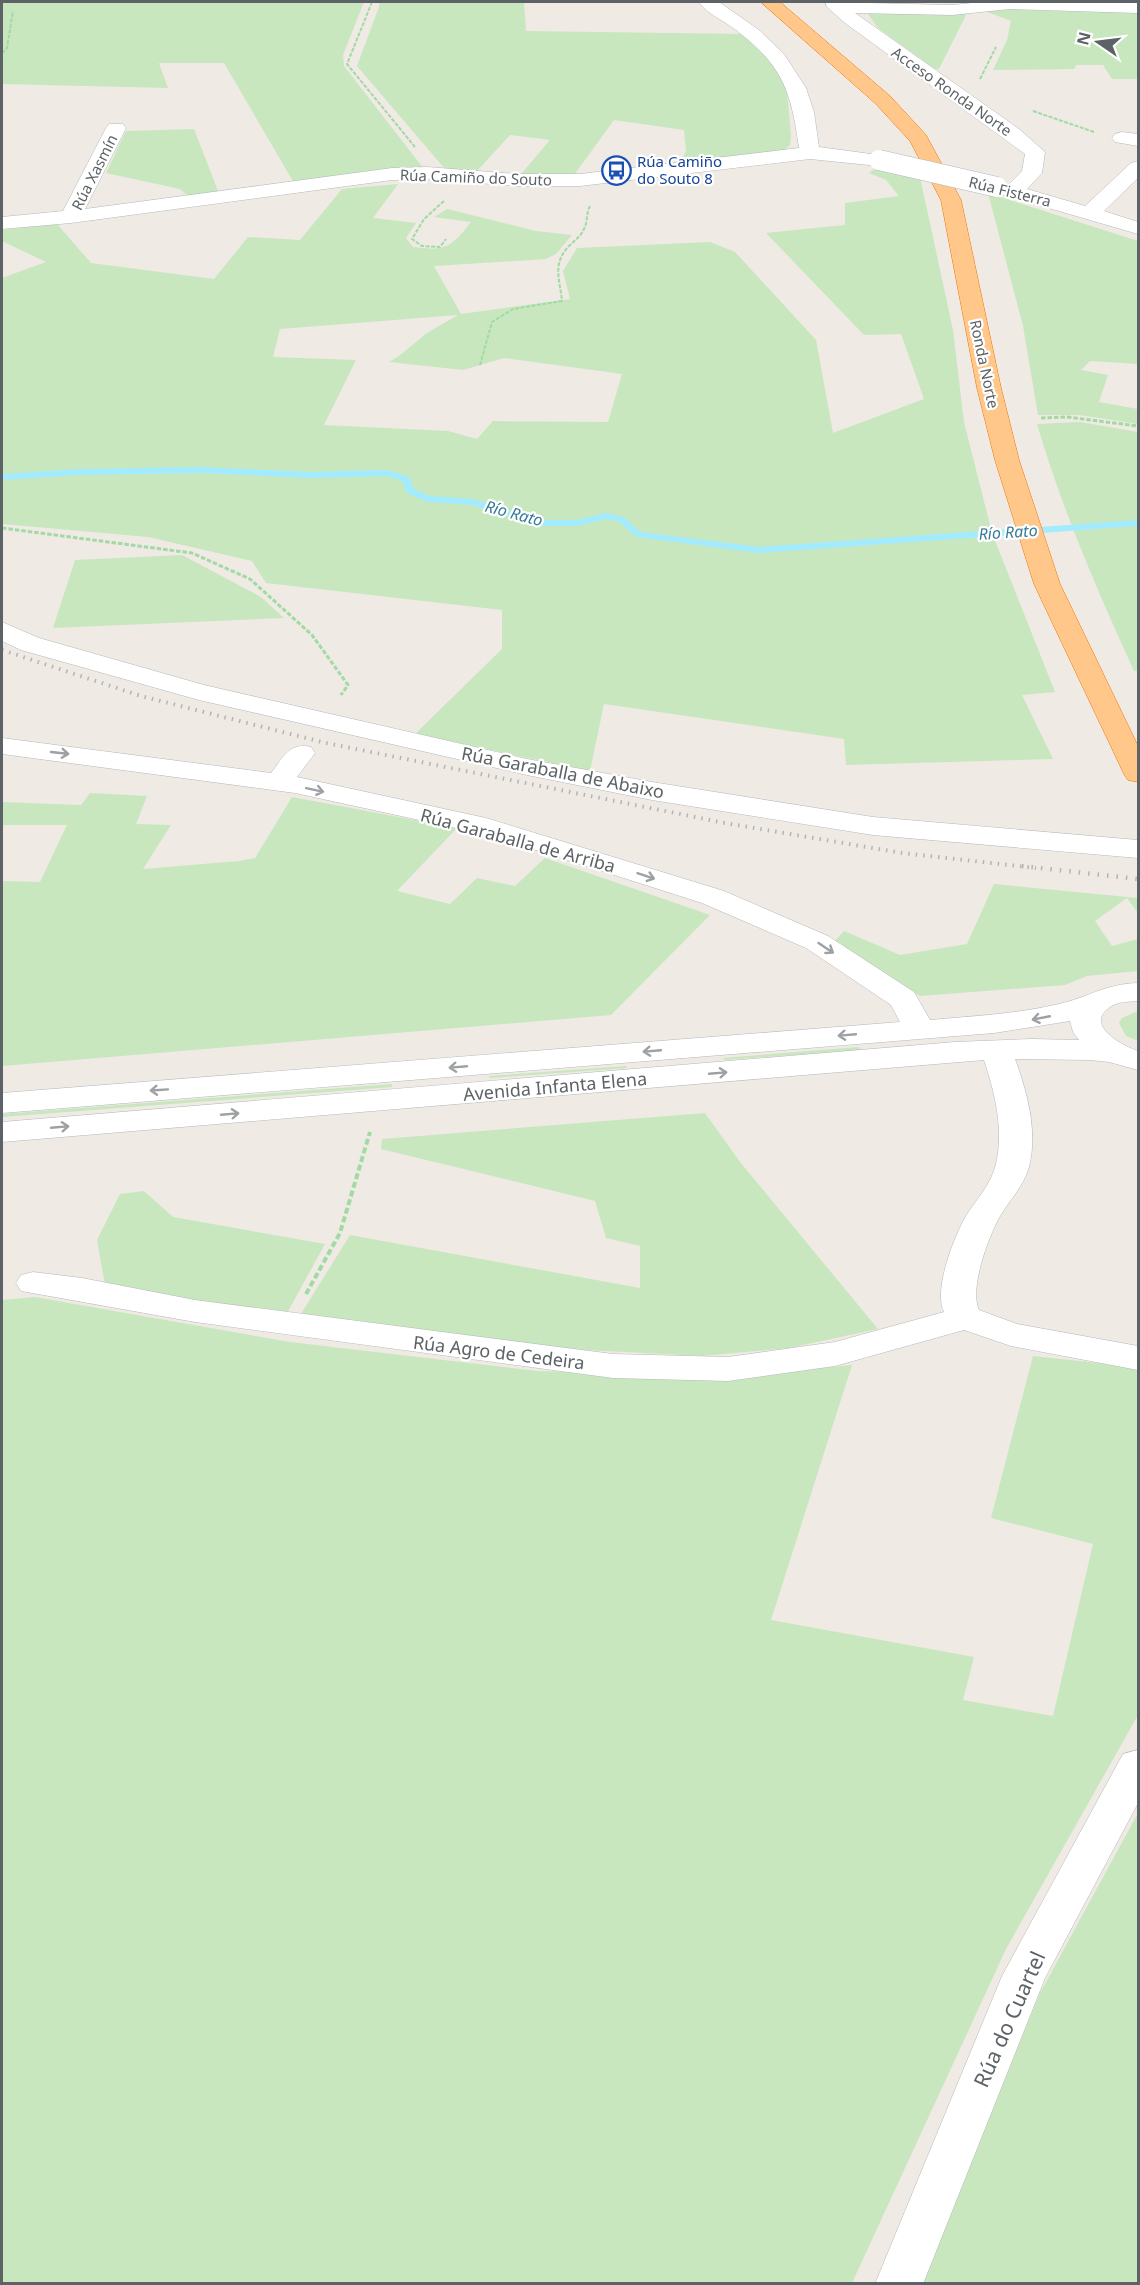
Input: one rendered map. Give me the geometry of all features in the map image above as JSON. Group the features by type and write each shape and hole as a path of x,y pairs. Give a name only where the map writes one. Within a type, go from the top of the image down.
{"highway":[{"name":"Ronda Norte","path":"770,2 883,100 919,139 951,200 1002,440 1047,584 1138,774"}],"street":[{"path":"708,2 764,41 790,73 803,108 810,153"},
{"path":"835,4 952,10 993,3 1138,8"},
{"name":"Acceso Ronda Norte","path":"835,4 1035,152 1032,173 1005,189"},
{"name":"Rúa Xasmín","path":"71,217 116,128"},
{"name":"Rúa Camiño do Souto","path":"2,223 71,217 392,174 517,180 580,180 810,153 879,160"},
{"name":"Rúa Fisterra","path":"879,160 1005,189 1138,228"},
{"path":"1090,213 1138,167"},
{"name":"Rúa Garaballa de Abaixo","path":"2,630 30,644 199,692 526,767 652,791 873,826 1133,848"},
{"name":"Rúa Garaballa de Arriba","path":"2,746 278,783 476,824 713,897 817,942 903,999 920,1029"},
{"path":"278,783 301,753"},
{"name":"Avenida Infanta Elena","path":"2,1103 1022,1021 1063,1013 1097,1003 1112,995 1138,992"},
{"path":"1097,1003 1087,1014 1085,1024 1089,1036 1124,1057"},
{"name":"Avenida Infanta Elena","path":"2,1132 996,1050 1069,1049 1124,1057"},
{"path":"996,1050 1008,1082 1014,1122 1013,1153 1008,1179 998,1199 983,1216 963,1271 958,1301 964,1318 1011,1334 1138,1359"},
{"name":"Rúa Agro de Cedeira","path":"33,1283 289,1324 613,1366 728,1369 835,1354 964,1318"},
{"name":"Rúa do Cuartel","path":"899,2283 1024,1976 1138,1765"}],"path":[{"path":"372,2 347,64 429,163 443,175"},
{"path":"2,53 7,48 13,11"},
{"path":"979,80 996,47"},
{"path":"1026,109 1103,135 1130,139"},
{"path":"446,239 440,247 422,246 412,239 424,219 471,177"},
{"path":"480,365 492,322 513,309 562,302 556,266 563,251 585,231 589,222 587,211 603,193 602,178"},
{"path":"1041,418 1067,417 1138,426"},
{"path":"2,528 192,553 250,579 312,635 348,685 324,719"},
{"path":"289,1324 340,1233 370,1131"}],"green space":[{"path":"2,2 364,2 343,55 344,66 424,169 294,183 224,63 159,63 168,88 2,84"},
{"path":"379,2 524,2 526,31 743,34 773,62 787,91 790,145 786,149 772,153 680,164 686,151 684,130 614,120 574,175 521,174 550,140 510,135 477,171 445,169 357,66"},
{"path":"1013,6 1138,12 1138,79 1112,79 1103,65 1076,65 1074,69 993,70 1007,40 1011,21 987,12 985,8"},
{"path":"865,10 967,13 939,69 935,69 878,28"},
{"path":"194,129 218,191 189,197 180,189 106,173 126,131"},
{"path":"877,167 920,177 953,330 964,422 992,533 1055,692 1022,695 1053,759 846,765 844,739 604,704 590,771 415,734 502,649 502,610 266,583 252,561 148,537 2,524 2,278 46,262 2,241 2,230 57,224 91,263 214,279 248,237 300,240 342,189 398,184 373,218 416,223 406,238 413,247 440,248 446,246 458,237 471,222 434,217 447,209 536,231 572,235 556,254 546,259 434,266 461,314 570,299 563,271 577,248 710,242 735,252 816,340 833,433 924,399 901,334 864,335 766,233 845,225 845,203 899,196 886,180 869,173","holes":["458,315 427,333 389,362 463,370 504,358 622,374 608,422 493,421 477,439 448,431 324,425 356,360 273,357 280,329"]},
{"path":"988,193 1138,241 1138,364 1090,361 1081,370 1108,375 1099,402 1138,409 1138,424 1079,415 1038,415 1023,326"},
{"path":"1080,422 1138,432 1138,671 1134,671 1081,549 1037,424"},
{"path":"182,555 261,597 284,618 53,628 75,560"},
{"path":"90,793 147,796 136,824 171,825 143,869 255,858 292,797 457,828 397,891 450,904 477,878 515,886 545,858 710,915 611,1015 2,1066 2,881 40,882 67,825 2,825 2,802 81,805"},
{"path":"994,884 1138,898 1138,913 1127,898 1095,921 1112,946 1138,939 1138,971 1087,976 1065,985 920,996 832,944 844,931 900,955 967,944"},
{"path":"1138,1011 1138,1041 1126,1036 1119,1023 1122,1018"},
{"path":"859,1047 860,1050 724,1060 723,1058"},
{"path":"626,1066 627,1068 490,1078 489,1076"},
{"path":"392,1084 392,1087 2,1117 2,1114"},
{"path":"705,1113 740,1162 878,1329 789,1348 703,1356 546,1348 299,1317 350,1235 640,1288 640,1246 606,1238 595,1201 381,1149 382,1139"},
{"path":"144,1191 173,1217 325,1244 286,1315 105,1285 97,1240 120,1194"},
{"path":"35,1297 290,1342 537,1371 742,1375 852,1365 771,1620 974,1657 963,1700 1053,1716 1093,1544 991,1518 1033,1356 1126,1366 1138,1370 1138,1715 1006,1949 852,2283 2,2284 2,1300"},
{"path":"1138,1813 1138,2283 920,2284 1040,1993"}],"waterway":[{"name":"Río Rato","path":"2,477 78,472 202,470 310,475 388,473 406,479 410,491 428,499 473,502 539,523 577,523 606,516 621,519 637,534 759,550 1138,523"}],"railway":[{"path":"2,650 141,696 326,743 725,823 902,853 1036,868"},
{"path":"1022,866 1138,879"}],"place":[{"name":"Rúa Camiño do Souto 8","path":"616,170"}]}
